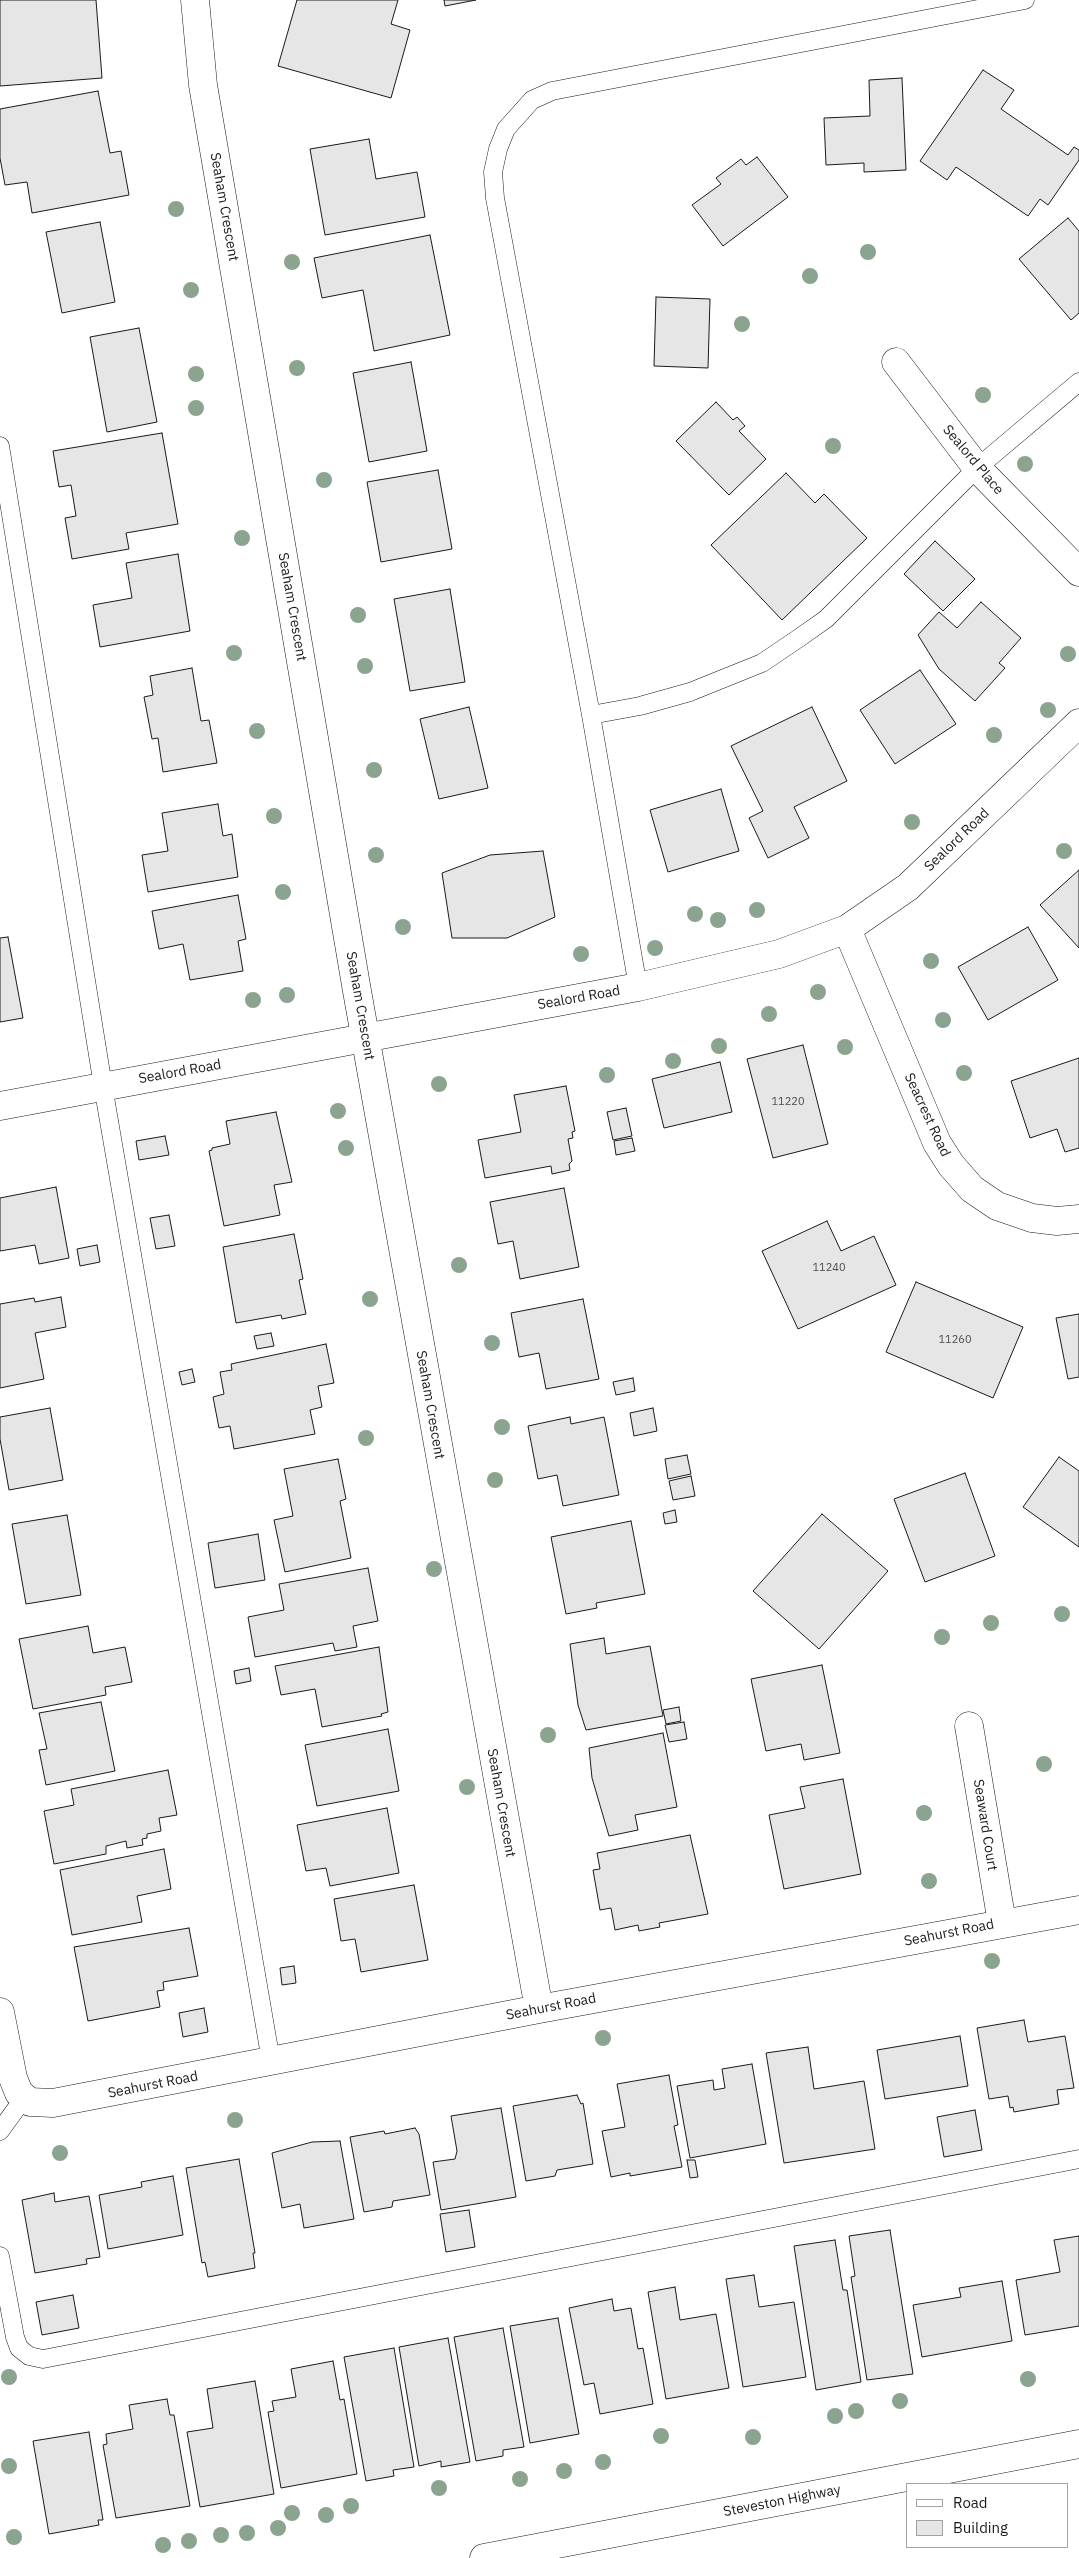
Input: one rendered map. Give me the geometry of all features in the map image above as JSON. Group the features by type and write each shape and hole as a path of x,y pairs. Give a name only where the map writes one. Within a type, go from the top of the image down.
{"street":[{"name":"Seaham Crescent","path":"195,0 203,85 366,1038 539,2009"},
{"name":"Sealord Place","path":"896,362 977,468 1079,572"},
{"name":"Sealord Road","path":"0,1106 638,988 744,964 847,929 908,887 1079,723"},
{"name":"Seacrest Road","path":"847,929 937,1143 951,1165 972,1189 996,1206 1032,1218 1057,1221 1079,1219"},
{"name":"Seaward Court","path":"969,1726 1002,1923"},
{"name":"Seahurst Road","path":"24,2098 39,2104 53,2103 539,2009 1079,1910"},
{"path":"0,2012 12,2078 24,2098"},
{"name":"Steveston Highway","path":"484,2558 1079,2444"}],"lane":[{"path":"638,988 591,715 495,198 493,172 498,149 506,129 518,114 532,100 552,91 1025,0"},
{"path":"591,715 640,706 690,692 770,658 826,619 977,468 1079,382"},
{"path":"0,446 103,1086 272,2061"},
{"path":"0,2131 24,2098"},
{"path":"0,2256 15,2337 19,2348 29,2356 43,2360 1079,2159"}],"building":[{"path":"0,0 96,0 102,78 0,86"},
{"path":"297,0 398,0 391,24 410,30 391,98 278,66"},
{"path":"444,0 476,0 445,6"},
{"path":"983,70 1014,90 1001,109 1068,155 1074,147 1079,150 1079,160 1048,205 1040,199 1028,216 956,167 947,180 920,161"},
{"path":"902,78 906,170 864,172 864,163 826,165 824,118 870,116 869,80"},
{"path":"98,91 110,153 121,151 129,195 32,213 27,182 5,185 0,158 0,109"},
{"path":"369,139 376,179 417,172 425,217 325,235 310,149"},
{"path":"757,157 788,197 723,246 692,205 721,184 716,178 741,159 746,165"},
{"path":"1068,218 1079,231 1079,313 1071,320 1019,259"},
{"path":"100,222 115,302 62,313 46,232"},
{"path":"430,235 450,335 374,351 363,290 322,298 314,258"},
{"path":"656,297 710,299 708,368 654,366"},
{"path":"139,328 157,422 107,432 90,337"},
{"path":"411,362 427,451 369,462 353,373"},
{"path":"716,402 733,420 737,417 745,426 739,431 766,459 729,495 676,441"},
{"path":"162,433 178,524 126,533 129,549 72,559 65,518 76,516 71,485 59,487 53,451"},
{"path":"438,470 452,549 381,562 367,482"},
{"path":"786,473 815,503 824,494 867,538 782,620 711,545"},
{"path":"935,541 975,579 943,611 904,574"},
{"path":"178,554 190,631 100,647 93,605 132,598 126,563"},
{"path":"450,589 465,682 410,691 394,599"},
{"path":"981,602 1021,638 999,663 1005,668 975,701 939,669 918,635 939,612 957,628"},
{"path":"192,668 201,721 209,720 217,763 163,772 158,738 152,739 144,697 153,695 150,676"},
{"path":"920,670 956,724 895,764 860,710"},
{"path":"469,707 488,788 439,799 420,719"},
{"path":"812,707 847,781 794,807 809,838 768,858 749,818 763,811 731,746"},
{"path":"721,789 739,851 668,872 650,810"},
{"path":"218,804 223,836 232,834 238,877 148,892 142,855 168,851 162,813"},
{"path":"543,851 555,917 507,938 452,938 442,873 490,855"},
{"path":"1079,870 1079,948 1040,905"},
{"path":"238,895 246,939 238,941 243,971 190,980 183,944 159,949 152,911"},
{"path":"1028,927 1058,980 988,1020 958,967"},
{"path":"8,937 23,1018 0,1022 0,938"},
{"path":"803,1045 828,1144 773,1158 747,1059"},
{"path":"1079,1058 1079,1148 1065,1152 1057,1129 1030,1138 1011,1081"},
{"path":"720,1062 732,1112 664,1128 652,1079"},
{"path":"566,1086 575,1131 572,1132 573,1138 568,1139 572,1161 569,1164 570,1170 552,1174 551,1166 485,1178 478,1140 521,1132 514,1095"},
{"path":"626,1108 632,1136 613,1140 607,1112"},
{"path":"276,1112 292,1182 274,1185 280,1215 224,1226 209,1151 212,1148 230,1144 226,1121"},
{"path":"165,1136 169,1155 139,1160 136,1141"},
{"path":"632,1138 635,1151 616,1155 614,1141"},
{"path":"56,1187 69,1258 39,1264 35,1245 0,1251 0,1198"},
{"path":"564,1188 579,1267 520,1279 513,1241 498,1244 490,1202"},
{"path":"169,1215 175,1246 156,1249 150,1218"},
{"path":"827,1221 841,1251 874,1236 896,1285 798,1329 762,1251"},
{"path":"294,1234 303,1279 299,1280 306,1314 282,1319 281,1315 236,1323 223,1247"},
{"path":"97,1245 100,1262 80,1266 77,1249"},
{"path":"916,1282 1023,1327 993,1398 886,1352"},
{"path":"61,1297 66,1327 35,1333 44,1379 0,1388 0,1304 34,1298 35,1302"},
{"path":"583,1299 599,1379 546,1389 539,1353 519,1357 511,1313"},
{"path":"1079,1314 1079,1377 1068,1379 1056,1318"},
{"path":"271,1333 274,1346 257,1349 254,1336"},
{"path":"326,1344 334,1383 318,1386 322,1407 310,1410 315,1434 234,1449 230,1426 219,1428 213,1397 224,1394 220,1372 232,1370 231,1364"},
{"path":"192,1369 195,1382 182,1385 179,1372"},
{"path":"633,1378 635,1391 616,1395 613,1382"},
{"path":"50,1408 63,1480 9,1490 0,1439 0,1417"},
{"path":"653,1408 657,1431 634,1436 630,1413"},
{"path":"570,1417 571,1424 604,1417 619,1495 563,1506 557,1475 538,1479 528,1426"},
{"path":"687,1455 691,1474 668,1479 665,1459"},
{"path":"1059,1457 1079,1471 1079,1547 1023,1507"},
{"path":"338,1459 346,1499 340,1501 351,1558 285,1572 274,1520 293,1516 284,1469"},
{"path":"965,1473 995,1556 925,1582 894,1499"},
{"path":"691,1476 695,1496 673,1500 669,1481"},
{"path":"675,1510 677,1522 665,1524 663,1513"},
{"path":"822,1514 888,1571 819,1649 753,1591"},
{"path":"67,1515 81,1595 26,1604 12,1524"},
{"path":"631,1521 645,1594 596,1603 597,1608 566,1614 551,1537"},
{"path":"258,1534 265,1580 215,1588 208,1543"},
{"path":"368,1568 378,1621 353,1626 357,1647 335,1651 333,1643 255,1657 248,1617 284,1610 279,1584"},
{"path":"88,1626 93,1653 125,1647 132,1682 105,1687 106,1695 33,1709 19,1639"},
{"path":"604,1638 606,1654 650,1646 663,1716 586,1730 578,1705 570,1644"},
{"path":"379,1647 388,1712 381,1714 382,1716 322,1727 315,1689 281,1695 275,1666"},
{"path":"822,1665 840,1753 804,1760 801,1744 766,1751 751,1679"},
{"path":"249,1668 251,1681 236,1684 234,1671"},
{"path":"101,1702 115,1771 46,1785 39,1750 47,1749 39,1713"},
{"path":"679,1707 681,1721 666,1724 663,1710"},
{"path":"684,1722 687,1739 669,1742 665,1725"},
{"path":"388,1729 399,1791 317,1806 305,1745"},
{"path":"663,1733 677,1807 635,1815 638,1830 609,1836 592,1778 589,1748"},
{"path":"168,1770 177,1815 159,1818 161,1831 147,1834 147,1838 142,1839 143,1845 127,1848 126,1841 106,1846 106,1854 54,1864 44,1811 74,1805 71,1789"},
{"path":"843,1779 861,1874 784,1889 769,1815 805,1808 800,1787"},
{"path":"387,1808 399,1873 330,1886 326,1868 306,1871 297,1825"},
{"path":"690,1835 708,1914 659,1923 660,1927 639,1931 638,1925 615,1930 611,1908 600,1910 593,1870 600,1869 597,1853"},
{"path":"164,1849 171,1889 137,1896 142,1922 72,1935 60,1870"},
{"path":"414,1885 428,1960 361,1972 355,1939 341,1941 334,1899"},
{"path":"189,1928 198,1976 163,1982 164,1990 157,1991 160,2007 88,2021 74,1947"},
{"path":"294,1966 296,1983 282,1985 280,1968"},
{"path":"204,2008 208,2032 183,2037 179,2013"},
{"path":"1024,2020 1028,2042 1065,2036 1074,2088 1057,2090 1059,2104 1014,2112 1013,2107 1010,2108 1008,2096 989,2099 977,2028"},
{"path":"960,2036 968,2086 885,2099 877,2050"},
{"path":"808,2047 814,2089 864,2081 875,2149 784,2163 766,2053"},
{"path":"752,2064 766,2144 690,2158 677,2086 713,2080 714,2090 725,2088 722,2069"},
{"path":"669,2075 678,2125 674,2126 682,2167 630,2176 630,2173 611,2177 602,2131 625,2127 617,2084"},
{"path":"577,2095 581,2104 583,2103 593,2164 557,2170 555,2176 526,2181 513,2106"},
{"path":"501,2108 516,2197 441,2210 433,2162 455,2159 457,2151 451,2116"},
{"path":"975,2110 982,2150 944,2157 937,2117"},
{"path":"415,2128 419,2134 430,2195 393,2201 392,2207 364,2212 350,2137 384,2131 385,2134"},
{"path":"340,2141 354,2219 304,2228 300,2204 282,2208 272,2153 312,2142"},
{"path":"239,2159 255,2253 253,2253 255,2268 208,2277 205,2262 202,2263 186,2168"},
{"path":"687,2160 695,2160 698,2177 690,2178"},
{"path":"173,2176 183,2235 108,2249 99,2195 142,2187 141,2182"},
{"path":"54,2193 55,2202 89,2196 100,2257 86,2259 87,2264 35,2273 22,2200"},
{"path":"469,2210 475,2247 446,2252 440,2214"},
{"path":"890,2230 913,2374 867,2380 851,2277 855,2276 849,2236"},
{"path":"1079,2236 1079,2326 1025,2335 1016,2280 1060,2272 1054,2240"},
{"path":"835,2240 843,2290 847,2290 861,2382 816,2390 794,2246"},
{"path":"754,2275 759,2307 794,2302 806,2377 743,2387 726,2279"},
{"path":"1002,2281 1012,2341 922,2357 913,2305 961,2297 959,2288"},
{"path":"675,2287 680,2320 716,2314 729,2388 666,2399 648,2292"},
{"path":"73,2295 79,2328 42,2335 36,2302"},
{"path":"612,2299 614,2311 631,2308 638,2349 643,2348 653,2404 600,2414 594,2383 584,2385 569,2308"},
{"path":"558,2318 579,2434 530,2443 510,2326"},
{"path":"503,2328 524,2447 503,2450 503,2456 476,2461 454,2337"},
{"path":"448,2338 470,2462 441,2467 441,2461 419,2466 399,2347"},
{"path":"394,2348 414,2467 393,2470 394,2476 366,2481 344,2357"},
{"path":"333,2361 340,2400 344,2399 357,2474 281,2488 268,2412 274,2411 272,2401 296,2397 291,2369"},
{"path":"255,2381 274,2494 200,2507 187,2432 213,2428 207,2389"},
{"path":"167,2399 170,2415 174,2415 190,2506 116,2518 103,2445 107,2444 106,2434 133,2429 129,2405"},
{"path":"89,2432 103,2520 98,2520 99,2525 49,2534 33,2441"}]}
